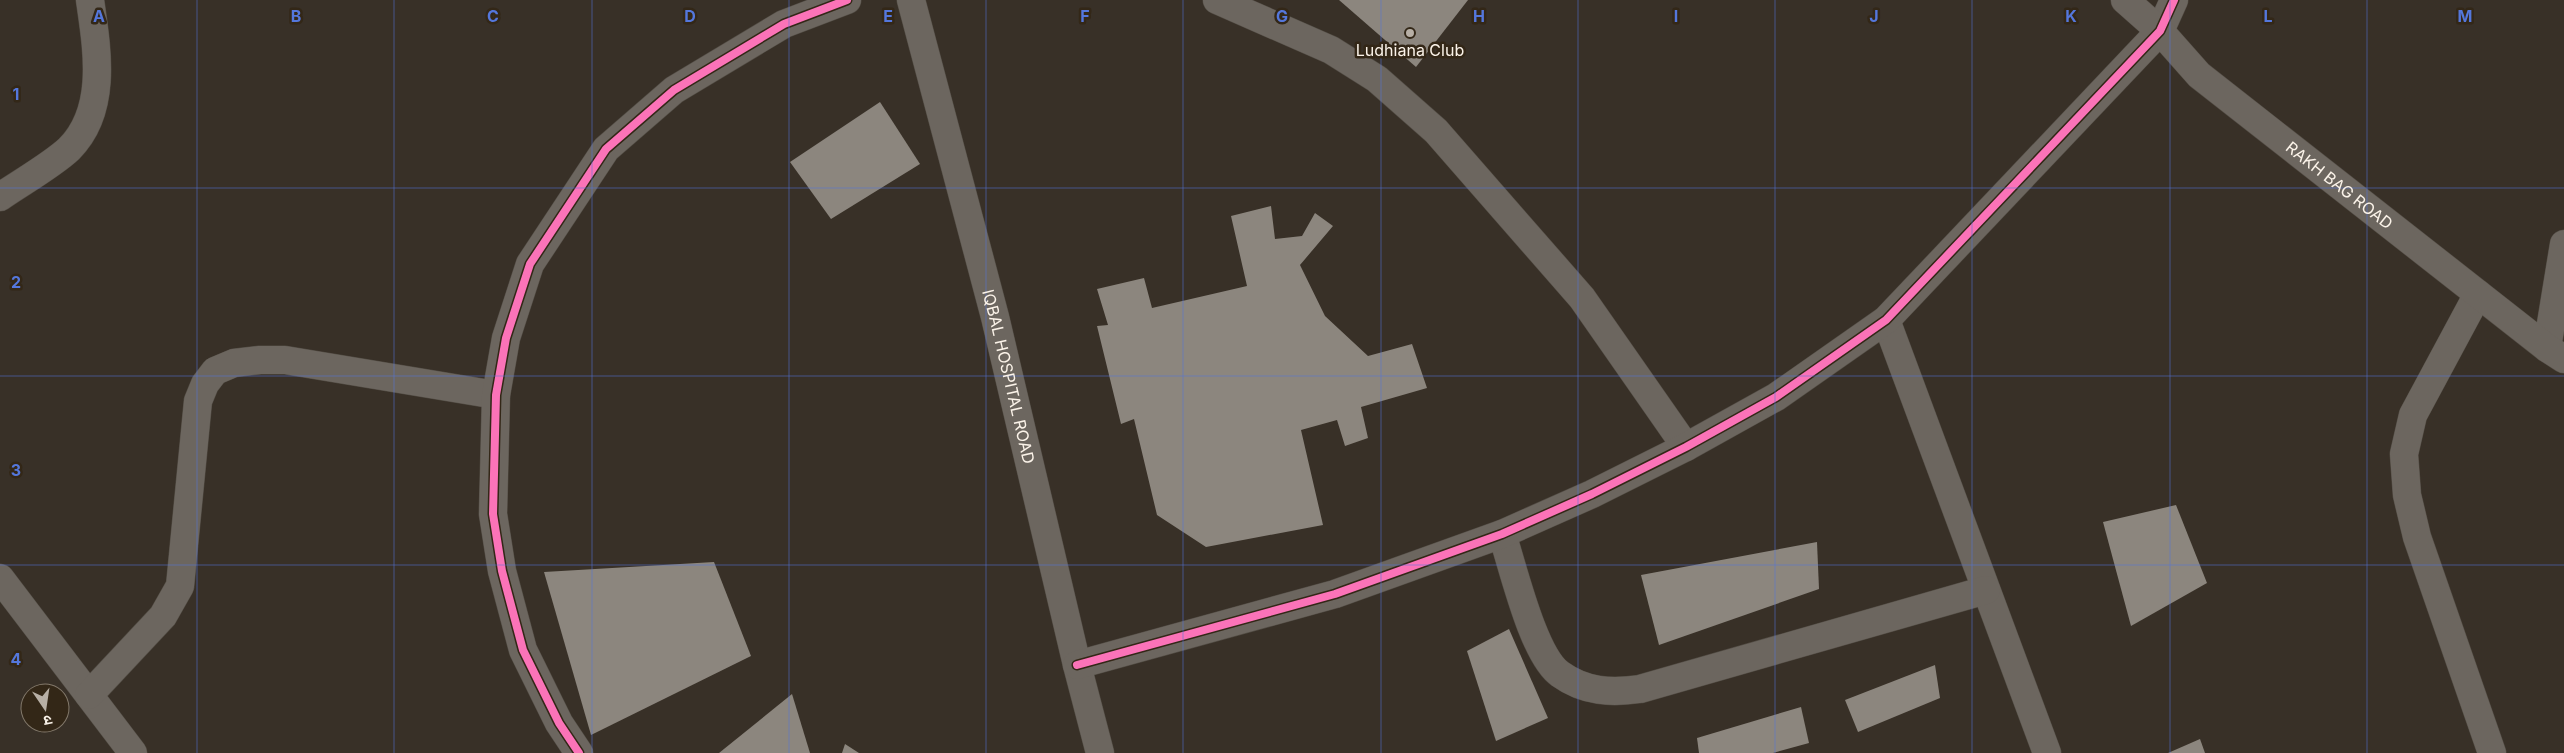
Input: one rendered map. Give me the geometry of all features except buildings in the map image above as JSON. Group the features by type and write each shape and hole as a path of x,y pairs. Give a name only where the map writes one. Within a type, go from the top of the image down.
{"street":[{"path":"0,197 69,149 85,127 96,95 98,50 90,0"},
{"path":"579,753 559,724 523,650 502,571 493,514 496,395 506,338 530,264 606,149 674,90 784,24 847,0"},
{"name":"IQBAL HOSPITAL ROAD","path":"911,0 995,318 1077,665 1100,753"},
{"path":"1217,0 1332,50 1377,79 1436,131 1582,298 1686,447"},
{"name":"RAKH BAG ROAD","path":"2125,0 2160,31 2199,75 2555,354"},
{"path":"1077,665 1335,594 1502,534 1592,494 1686,447 1776,397 1886,320 2160,31 2174,0"},
{"path":"2555,354 2564,244"},
{"path":"2478,294 2413,415 2404,454 2407,495 2417,538 2492,753"},
{"path":"1886,320 2047,753"},
{"path":"88,695 163,616 180,586 198,400 205,384 215,371 234,363 285,360 496,395"},
{"path":"1502,534 1534,635 1546,656 1558,673 1578,684 1599,691 1640,689 1986,590"},
{"path":"0,578 133,753"}],"cycle path":[{"path":"579,753 559,723 523,650 502,571 493,514 496,395 506,338 530,264 606,149 674,90 784,24 847,0"},
{"path":"1077,665 1335,594 1502,534 1592,494 1686,447 1776,397 1886,320 2160,31 2174,0"}],"place":[{"name":"Ludhiana Club","path":"1410,33"}]}
